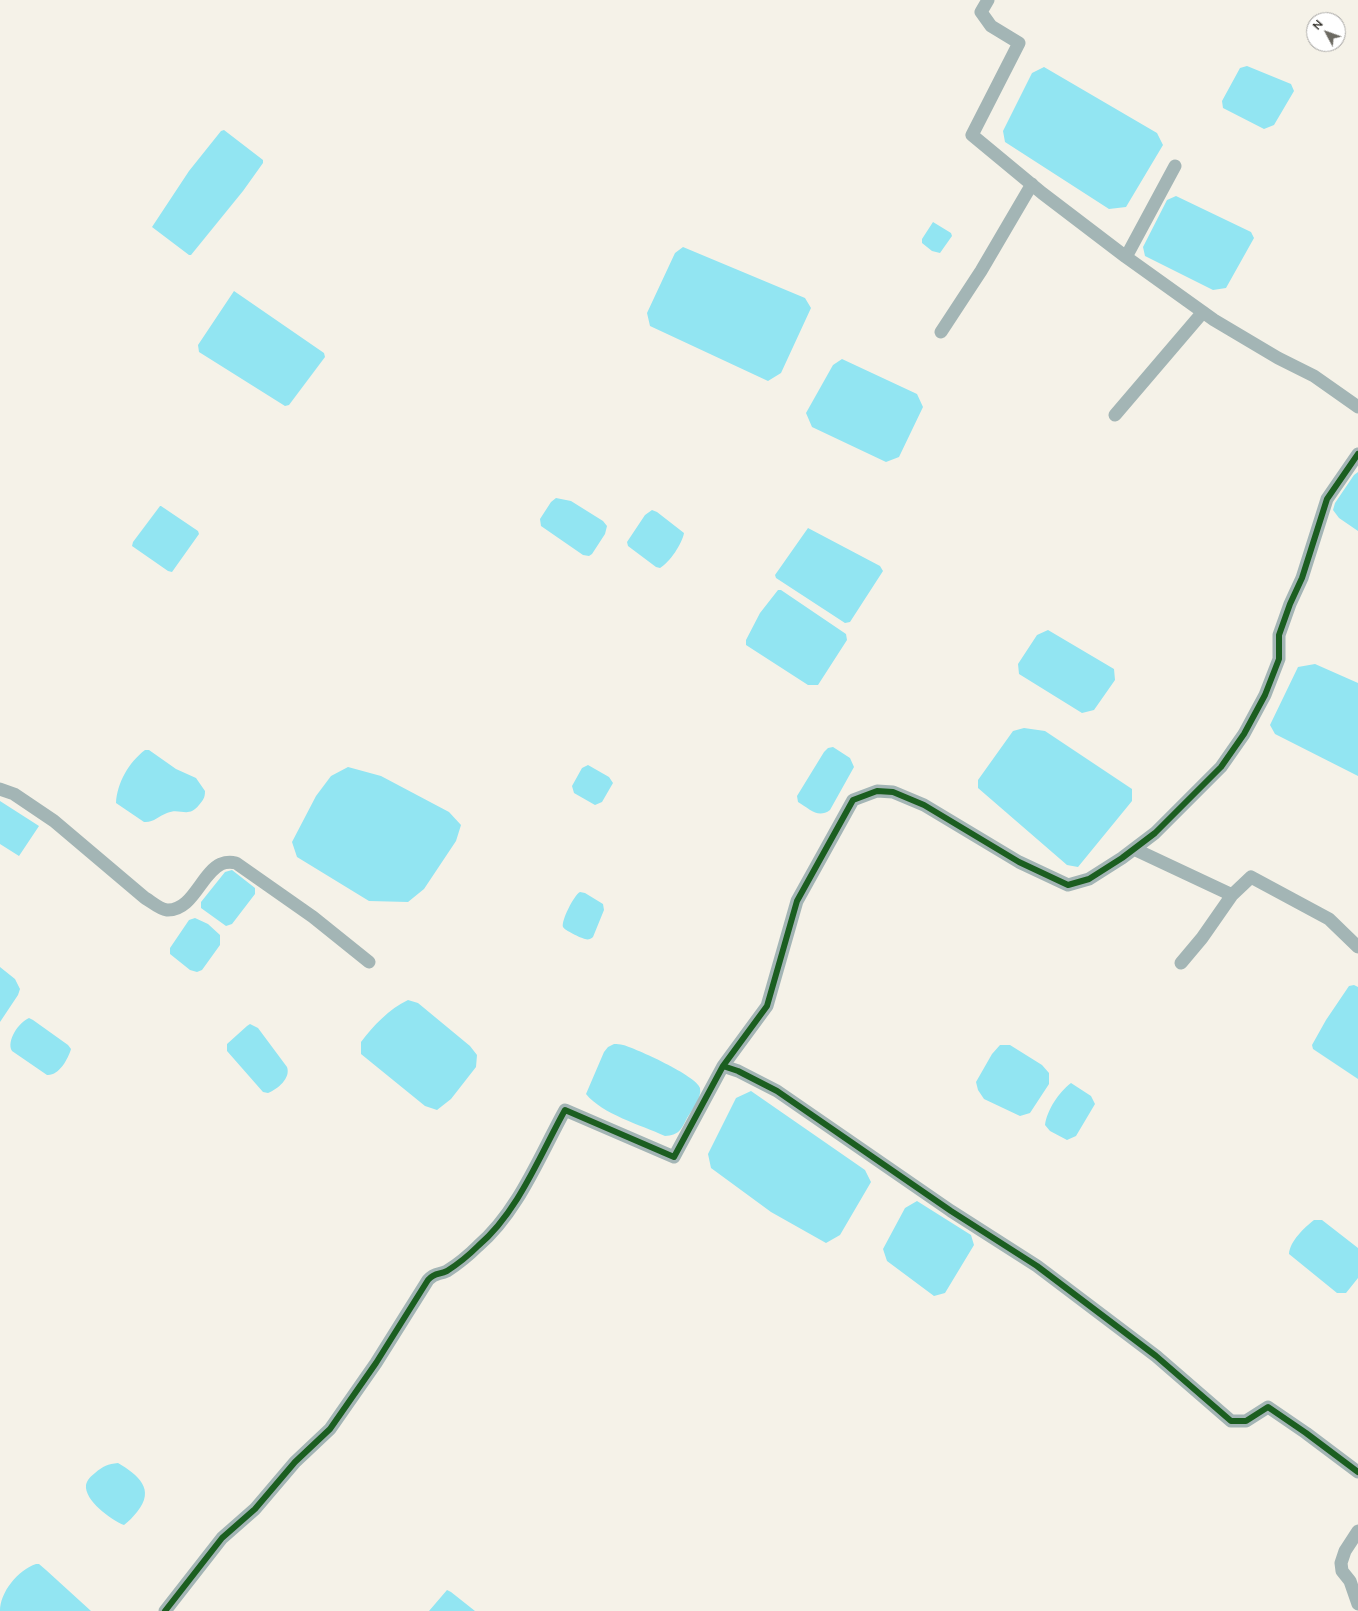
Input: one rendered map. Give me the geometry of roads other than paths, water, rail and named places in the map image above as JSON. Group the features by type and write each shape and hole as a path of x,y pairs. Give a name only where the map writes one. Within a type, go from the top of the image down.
{"street":[{"path":"988,0 981,12 991,26 1018,43 972,135 1126,257 1204,312 1272,354 1314,376 1358,407"},
{"path":"1126,257 1175,166"},
{"path":"941,332 981,271 1032,184"},
{"path":"1115,415 1204,312"},
{"path":"165,1611 222,1538 255,1508 295,1462 330,1429 376,1363 428,1280 434,1274 444,1272 453,1266 479,1246 494,1230 514,1204 565,1110 674,1157 723,1066 767,1006 797,901 852,800 877,790 893,792 924,805 1019,862 1068,885 1089,879 1155,833 1216,773 1244,734 1265,695 1279,659 1280,635 1290,604 1302,578 1327,499 1358,454"},
{"path":"0,789 14,794 54,821 145,898 158,907 166,910 180,906 188,901 215,868 229,862 236,863 313,917 369,962"},
{"path":"1134,849 1232,895"},
{"path":"1181,963 1202,938 1232,895 1251,877 1329,919 1358,947"},
{"path":"723,1066 738,1071 777,1091 984,1232 1037,1266 1156,1356 1231,1421 1246,1421 1268,1407 1358,1472"},
{"path":"1358,1531 1346,1551 1341,1563 1342,1571 1350,1581 1358,1604"}],"water":[{"path":"1247,66 1291,84 1294,91 1274,125 1264,129 1223,108 1222,101 1240,68"},
{"path":"1044,67 1157,133 1163,145 1126,207 1109,209 1005,142 1003,131 1032,73"},
{"path":"224,130 263,160 263,163 243,191 191,255 189,255 152,227 189,171 221,131"},
{"path":"1176,196 1251,232 1254,238 1226,288 1213,290 1145,256 1143,247 1167,200"},
{"path":"933,222 951,233 952,236 940,253 932,251 922,243 922,239"},
{"path":"683,247 805,298 811,308 781,373 768,381 650,326 647,313 675,253"},
{"path":"234,291 324,353 325,357 289,405 285,406 199,352 198,345"},
{"path":"842,359 917,394 923,407 899,457 886,462 812,427 806,413 833,365"},
{"path":"1358,472 1358,531 1339,518 1333,510 1335,503 1354,475"},
{"path":"556,498 571,501 603,521 607,526 605,534 592,554 589,556 583,555 541,526 540,519 551,502"},
{"path":"160,506 198,531 199,534 172,572 168,571 132,546 133,542"},
{"path":"652,510 657,512 684,533 675,552 668,562 660,568 656,567 628,546 627,542 645,515"},
{"path":"808,528 880,566 883,571 850,622 845,623 776,578 775,575"},
{"path":"778,590 781,590 846,634 847,640 818,685 808,685 746,645 746,640 760,613"},
{"path":"1048,630 1114,669 1115,680 1094,710 1082,713 1019,674 1018,664 1037,635"},
{"path":"1315,664 1358,683 1358,776 1275,734 1270,725 1298,667"},
{"path":"1024,728 1045,731 1132,789 1132,801 1078,867 1067,865 978,788 978,780 1013,731"},
{"path":"833,747 850,758 854,767 830,810 822,814 810,810 798,802 797,796 824,752 828,748"},
{"path":"145,750 149,750 176,769 196,778 205,791 205,795 204,799 195,809 187,812 176,811 164,814 153,820 144,822 116,803 121,781 129,767"},
{"path":"588,765 609,777 613,783 602,802 595,805 574,793 572,786 582,768"},
{"path":"348,767 381,776 449,812 461,825 456,841 424,889 408,902 369,901 297,857 292,842 316,796 331,776"},
{"path":"0,801 39,826 19,856 0,844"},
{"path":"232,870 255,888 255,894 232,924 226,926 201,908 201,902 225,872"},
{"path":"580,892 585,893 603,904 604,910 593,937 590,939 577,936 563,927 568,908"},
{"path":"195,918 208,924 220,935 220,945 202,970 197,972 190,970 170,954 170,948 189,920"},
{"path":"0,967 15,979 20,989 18,995 0,1022"},
{"path":"1354,985 1358,987 1358,1079 1313,1049 1312,1045 1326,1020 1349,986"},
{"path":"408,1000 418,1003 470,1046 477,1055 476,1067 451,1099 437,1110 425,1106 361,1054 361,1042 371,1030 394,1008"},
{"path":"29,1018 68,1045 71,1049 68,1057 59,1070 51,1075 47,1075 12,1051 11,1042 14,1032 21,1023"},
{"path":"250,1024 258,1028 287,1067 287,1075 283,1083 268,1093 263,1092 227,1051 227,1044"},
{"path":"614,1044 621,1044 630,1047 665,1063 688,1077 700,1088 700,1096 696,1104 677,1133 665,1136 622,1118 593,1101 586,1094 604,1052 608,1047"},
{"path":"1000,1045 1010,1045 1042,1065 1049,1073 1049,1084 1030,1113 1020,1116 984,1099 978,1090 976,1082 992,1054"},
{"path":"1071,1083 1091,1096 1095,1104 1076,1136 1067,1140 1050,1131 1045,1125 1048,1113 1054,1102 1062,1091"},
{"path":"751,1091 865,1170 871,1182 840,1235 826,1243 771,1212 711,1168 708,1154 736,1098"},
{"path":"917,1201 971,1235 974,1245 945,1293 934,1296 887,1261 883,1249 905,1208"},
{"path":"1314,1220 1322,1220 1358,1248 1358,1278 1346,1293 1337,1293 1289,1254 1292,1244 1302,1231"},
{"path":"118,1463 138,1478 145,1490 145,1496 142,1504 134,1516 124,1525 112,1519 99,1509 89,1497 86,1485 92,1475 106,1466"},
{"path":"36,1564 39,1564 91,1611 0,1611 3,1596 11,1583 23,1571"},
{"path":"447,1590 451,1592 475,1611 429,1611"}]}
